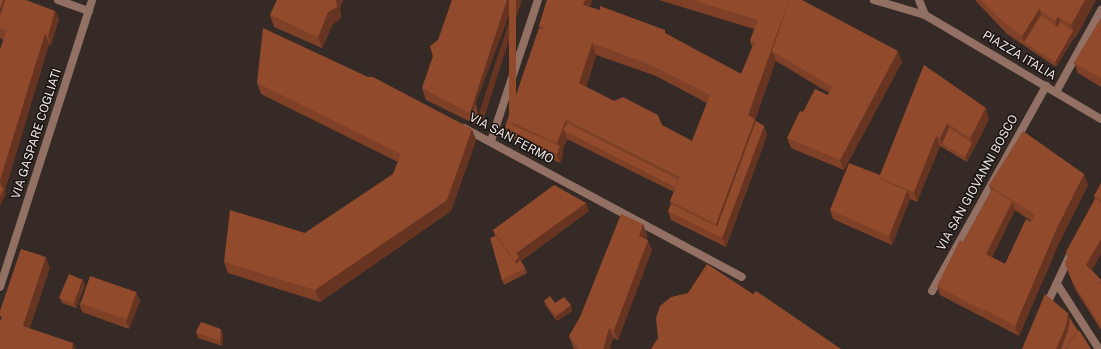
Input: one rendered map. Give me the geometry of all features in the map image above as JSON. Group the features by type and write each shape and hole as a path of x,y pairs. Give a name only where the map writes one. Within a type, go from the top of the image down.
{"street":[{"path":"58,0 89,11"},
{"name":"VIA GASPARE COGLIATI","path":"0,286 92,0"},
{"path":"491,141 538,0"},
{"name":"PIAZZA ITALIA","path":"874,0 925,15 1101,119"},
{"path":"919,0 925,15"},
{"path":"1056,92 1101,10"},
{"name":"VIA SAN GIOVANNI BOSCO","path":"932,291 1046,86"},
{"name":"VIA SAN FERMO","path":"456,124 491,141 742,277"},
{"path":"1043,311 1076,244"},
{"path":"1057,284 1099,349"}],"building":[{"path":"0,0 3,0 0,9"},
{"path":"5,0 26,0 55,11 48,36 46,36 45,33 14,24 12,30 0,25 0,16"},
{"path":"277,0 336,0 337,7 328,12 318,37 270,15"},
{"path":"452,0 507,0 470,113 422,88 433,57 430,46 438,40"},
{"path":"509,0 516,0 516,122 509,122"},
{"path":"547,0 585,0 583,5 600,10 600,6 665,30 665,33 741,74 755,42 750,41 758,20 692,0 789,0 748,115 755,119 716,224 670,201 680,177 566,120 557,143 511,122 544,27 539,26","holes":["592,43 651,65 710,95 692,141 662,125 658,115 623,97 614,101 579,83"]},
{"path":"789,0 802,0 898,51 840,160 787,138 800,111 803,112 815,89 828,95 832,87 772,51"},
{"path":"981,0 1085,0 1071,25 1058,16 1055,21 1039,9 1022,36 1003,22"},
{"path":"1041,15 1057,27 1060,22 1073,31 1055,62 1024,42"},
{"path":"1101,18 1101,78 1074,63"},
{"path":"14,24 45,33 0,180 0,50 6,31 0,28 0,25 12,30"},
{"path":"263,28 368,77 373,77 472,129 447,200 315,290 224,262 230,210 305,233 393,174 401,154 257,83"},
{"path":"539,28 543,30 511,122 512,125 560,146 557,154 505,127"},
{"path":"924,65 986,108 970,138 947,123 940,138 936,136 914,192 879,178"},
{"path":"756,121 764,126 722,238 668,211 671,204 717,227"},
{"path":"567,123 678,180 675,187 563,130"},
{"path":"949,128 972,143 965,157 942,144"},
{"path":"1023,131 1084,174 1055,232 1015,326 984,309 1026,219 1031,222 1035,215 989,185"},
{"path":"849,163 880,175 879,179 907,191 889,236 830,210"},
{"path":"1101,183 1101,200 1094,196"},
{"path":"554,185 586,203 516,253 519,257 515,261 493,230"},
{"path":"0,187 4,188 0,196"},
{"path":"993,189 1012,202 986,254 1005,264 984,311 937,286 960,240 963,242"},
{"path":"1095,199 1101,203 1101,239 1086,265 1101,280 1099,282 1101,285 1101,326 1072,281 1065,263 1069,255 1066,252"},
{"path":"621,214 643,224 639,236 648,240 614,330 609,328 603,349 579,349 569,336 580,317"},
{"path":"496,236 516,264 520,260 525,268 502,280 490,238"},
{"path":"21,249 46,257 23,326 73,343 72,349 0,349 0,321 2,317 0,316 0,311"},
{"path":"707,264 753,294 756,291 841,349 651,349 658,338 656,318 660,306 671,297 688,293"},
{"path":"69,274 83,280 73,304 59,298"},
{"path":"90,276 136,292 127,319 81,303"},
{"path":"1045,294 1068,313 1066,326 1056,349 1022,349"},
{"path":"550,296 555,303 564,297 571,305 556,316 544,301"},
{"path":"1070,318 1078,331 1066,349 1061,349 1068,331"},
{"path":"201,322 221,329 220,341 196,332"},
{"path":"1079,330 1091,349 1067,349 1066,347"}]}
